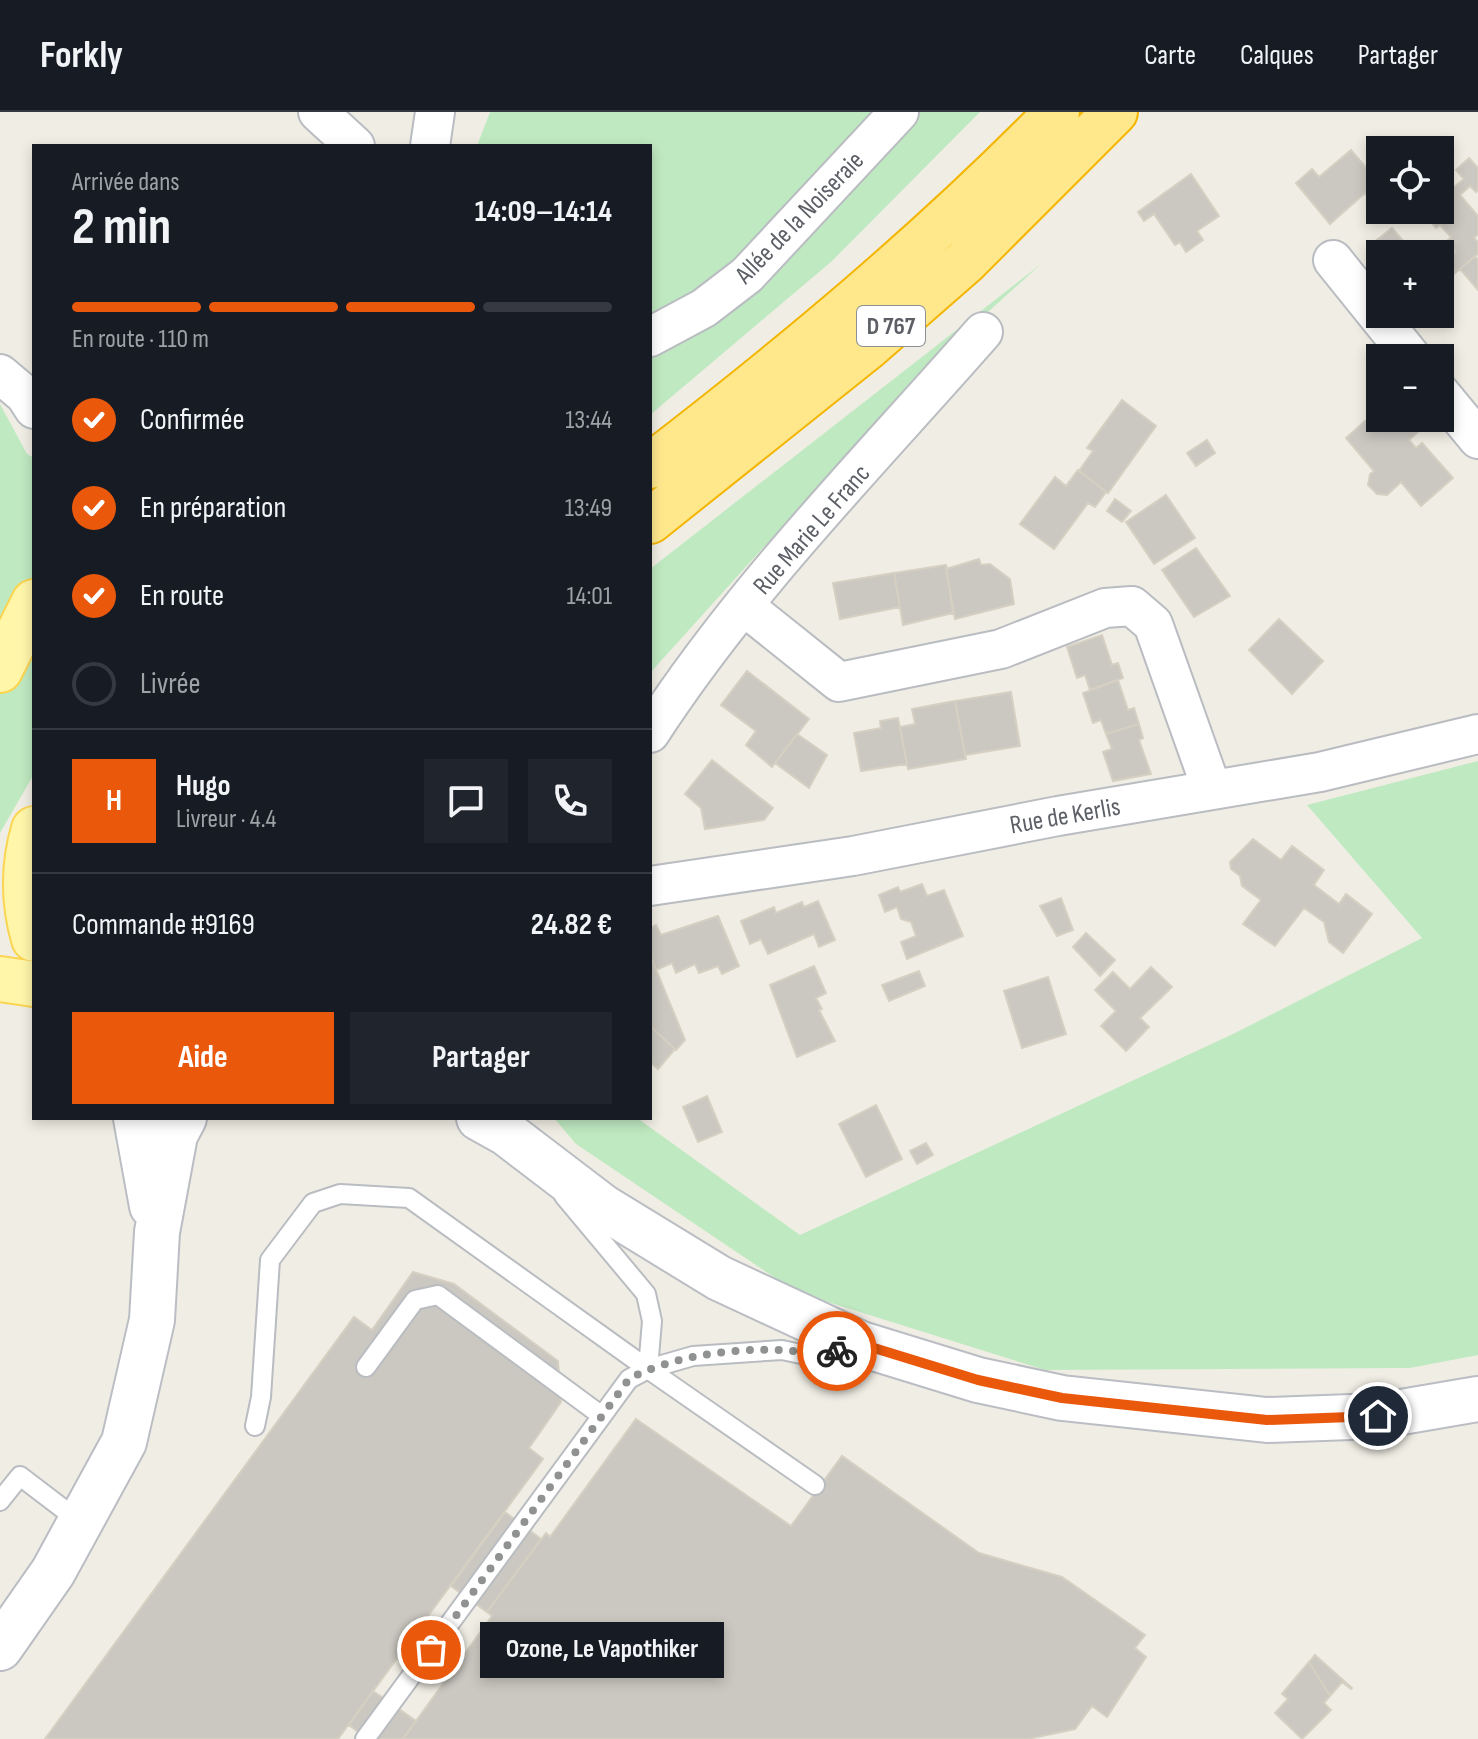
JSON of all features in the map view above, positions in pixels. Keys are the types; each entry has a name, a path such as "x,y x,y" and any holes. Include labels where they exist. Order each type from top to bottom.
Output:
{"highway":[{"name":"D 767","path":"652,464 877,283 1005,165 1057,112"},
{"name":"D 767","path":"652,519 869,346 965,262 1115,112"}],"main road":[{"path":"0,670 32,606"},
{"path":"0,874 32,833"},
{"path":"32,838 24,872 26,913 32,932"},
{"path":"0,979 32,984"},
{"path":"136,1120 157,1232"},
{"path":"0,1648 82,1523 124,1442 152,1320 157,1232 175,1135 183,1120"},
{"path":"503,1131 603,1207 719,1278 861,1344 978,1380 1062,1398 1267,1420 1378,1416 1478,1399"}],"street":[{"path":"318,112 353,144"},
{"path":"430,144 435,112"},
{"name":"Allée de la Noiseraie","path":"652,336 704,308 747,275 899,112"},
{"path":"1333,260 1401,344"},
{"name":"Rue Marie Le Franc","path":"652,730 682,683 744,606 983,332"},
{"path":"0,374 25,395 32,406"},
{"path":"1454,409 1477,435"},
{"path":"744,606 839,682 1001,649 1105,608 1132,606 1153,624 1212,790"},
{"name":"Rue de Kerlis","path":"652,886 853,856 1320,772 1478,734"}],"lane":[{"path":"503,1131 646,1294 652,1321 648,1369"},
{"path":"255,1426 261,1397 270,1260 313,1203 340,1194 409,1198 815,1485"},
{"path":"366,1367 415,1300 438,1295 602,1416"},
{"path":"365,1739 629,1379 648,1369 693,1356 782,1350 815,1357 861,1344"},
{"path":"0,1501 20,1476 82,1523"}],"green space":[{"path":"490,112 980,112 832,261 652,413 652,144 478,144"},
{"path":"1041,264 922,372 652,671 652,567"},
{"path":"0,404 27,454 32,457 32,777 0,833"},
{"path":"1478,761 1478,1355 1410,1368 1045,1370 796,1292 576,1144 556,1120 640,1120 800,1235 1233,1034 1422,938 1307,805"}],"building":[{"path":"1351,150 1366,168 1366,194 1330,224 1296,183 1312,169 1319,177"},
{"path":"1469,158 1478,168 1478,190 1476,192 1470,186 1460,195 1478,216 1478,234 1474,238 1478,242 1478,254 1455,273 1454,240 1448,240 1451,237 1440,225 1436,228 1433,224 1454,224 1454,187 1464,179 1456,170"},
{"path":"1191,174 1219,216 1197,231 1203,240 1186,252 1180,242 1175,245 1154,214 1144,221 1138,212"},
{"path":"1392,228 1402,240 1377,240"},
{"path":"1475,256 1478,260 1478,290 1460,269"},
{"path":"1122,400 1156,426 1108,493 1079,471 1093,451 1087,448"},
{"path":"1365,421 1366,432 1418,432 1409,440 1416,448 1422,443 1453,478 1421,506 1401,482 1387,495 1377,494 1368,485 1370,474 1374,471 1346,438"},
{"path":"1207,440 1215,453 1196,466 1187,453"},
{"path":"1078,470 1106,492 1095,507 1088,503 1054,549 1020,524 1055,477 1066,486"},
{"path":"1166,495 1195,538 1154,564 1126,522"},
{"path":"1115,499 1131,511 1122,522 1107,511"},
{"path":"1196,548 1230,596 1194,617 1162,570"},
{"path":"979,559 981,565 990,564 1010,579 1014,604 955,619 946,569"},
{"path":"946,565 953,613 903,625 894,573"},
{"path":"894,573 900,607 840,619 833,583"},
{"path":"1279,619 1323,661 1292,694 1249,650"},
{"path":"1102,635 1112,665 1118,663 1123,678 1090,690 1085,675 1077,678 1067,647"},
{"path":"747,671 809,719 772,767 746,745 756,731 721,705"},
{"path":"1118,680 1128,710 1134,708 1139,724 1106,734 1101,720 1093,723 1083,693"},
{"path":"1011,692 1020,746 965,755 955,701"},
{"path":"955,701 966,759 908,769 900,727 915,724 912,709"},
{"path":"898,718 907,764 861,771 854,733 881,728 880,721"},
{"path":"1139,724 1143,738 1139,740 1151,774 1113,781 1103,752 1112,749 1106,734"},
{"path":"797,734 827,755 809,788 775,763"},
{"path":"712,760 773,808 764,820 705,829 701,808 685,794"},
{"path":"1253,839 1281,860 1292,846 1324,870 1314,885 1339,904 1346,894 1372,914 1343,953 1329,942 1324,922 1304,908 1275,946 1243,924 1261,900 1242,886 1240,876 1231,869 1230,862"},
{"path":"922,884 927,896 944,890 963,936 907,959 901,942 916,936 911,922 901,919 897,907 885,912 879,895 898,887 900,892"},
{"path":"1061,898 1073,930 1057,936 1040,906"},
{"path":"818,901 835,940 819,947 814,934 768,954 761,939 750,944 741,921 774,907 776,913 802,902 804,907"},
{"path":"718,916 739,966 722,974 718,966 699,973 695,964 676,973 672,963 656,970 652,960 652,927 656,925 661,935"},
{"path":"1086,933 1115,960 1100,976 1073,947"},
{"path":"652,960 685,1040 676,1050 652,1028"},
{"path":"814,966 826,993 816,998 822,1009 819,1010 835,1041 797,1057 770,985"},
{"path":"1151,967 1172,987 1140,1018 1149,1027 1126,1051 1101,1026 1116,1011 1095,990 1113,972 1130,989"},
{"path":"919,971 925,986 889,1001 882,985"},
{"path":"1048,977 1066,1034 1022,1048 1004,991"},
{"path":"652,1028 675,1049 658,1069 652,1064"},
{"path":"707,1096 722,1132 698,1142 683,1107"},
{"path":"876,1105 902,1159 866,1177 839,1124"},
{"path":"926,1143 933,1155 917,1164 910,1151"},
{"path":"413,1272 454,1284 558,1361 561,1402 529,1448 543,1459 338,1739 45,1739 354,1317 372,1330"},
{"path":"636,1419 791,1526 842,1456 979,1553 1062,1577 1145,1635 1135,1648 1146,1657 1107,1717 1092,1706 1075,1729 1028,1739 403,1739 492,1616 487,1612 546,1533 550,1537"},
{"path":"505,1512 541,1539 487,1612 451,1586"},
{"path":"1315,1655 1352,1688 1342,1682 1330,1696 1309,1662"},
{"path":"1309,1662 1330,1696 1324,1703 1331,1710 1302,1739 1275,1713 1288,1699 1282,1694"},
{"path":"373,1691 416,1721 403,1739 368,1739 349,1725"}],"way so far":[{"path":"431,1650 629,1379 648,1369 693,1356 782,1350 815,1357 837,1351"}],"place":[{"name":"Ozone, Le Vapothiker","path":"431,1650"}],"route":[{"path":"837,1351 861,1344 978,1380 1062,1398 1267,1420 1378,1416"}]}
